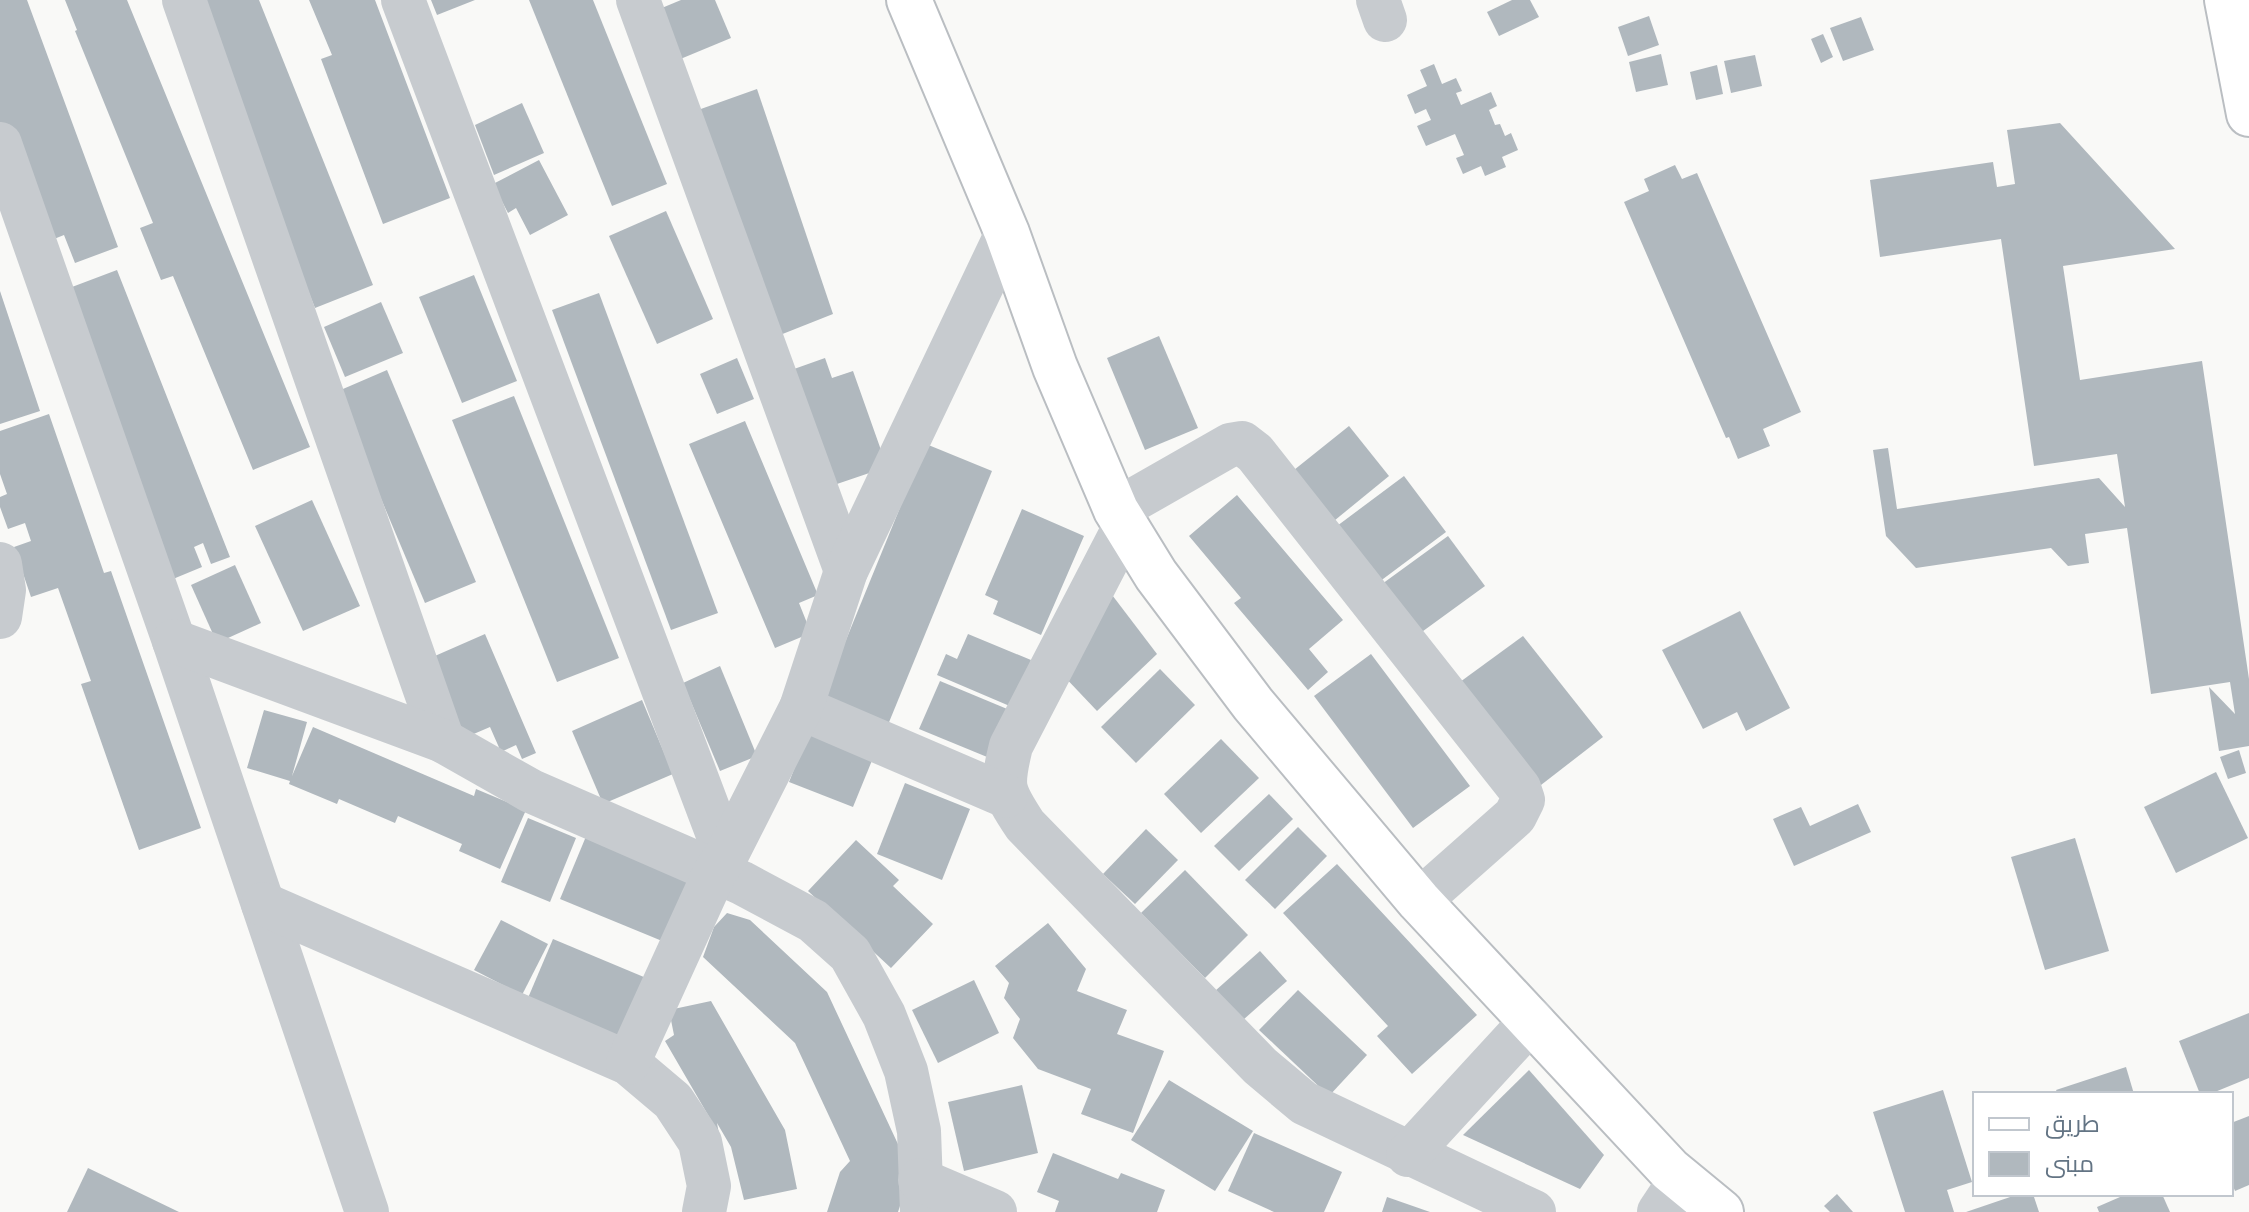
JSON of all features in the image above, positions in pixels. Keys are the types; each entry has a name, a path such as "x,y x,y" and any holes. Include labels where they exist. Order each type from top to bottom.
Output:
{"main road":[{"path":"909,0 1007,233 1055,367 1121,518 1156,575 1253,704 1419,901 1532,1020 1670,1196 1721,1212"},
{"path":"2227,0 2249,114"}],"street":[{"path":"184,0 443,741"},
{"path":"403,0 720,864"},
{"path":"638,0 846,571"},
{"path":"0,144 174,641 367,1212"},
{"path":"628,1063 720,864 801,708 846,571 1007,233"},
{"path":"1419,901 1515,816 1523,800 1519,788 1255,453 1242,443 1230,445 1121,518 1011,746 1004,777 1006,796 1025,825 1260,1066 1304,1103 1408,1155 1534,1212"},
{"path":"0,564 4,590 0,617"},
{"path":"174,641 443,741 531,791 720,864 813,921 850,954 884,1015 906,1071 919,1131 921,1196 995,1212"},
{"path":"801,708 1006,796"},
{"path":"263,904 628,1063 673,1101 700,1142 709,1186 704,1212"},
{"path":"1408,1155 1532,1020"}],"building":[{"path":"0,0 27,0 118,247 75,263 64,235 44,243 0,126"},
{"path":"65,0 127,0 310,447 253,470 173,276 161,280 140,228 153,223"},
{"path":"192,0 259,0 373,285 315,308"},
{"path":"309,0 375,0 450,198 383,224 321,59 332,55"},
{"path":"431,0 475,0 437,15"},
{"path":"529,0 593,0 667,184 612,206"},
{"path":"681,0 715,0 731,38 678,60 657,10"},
{"path":"1512,0 1530,0 1539,17 1499,36 1487,12"},
{"path":"1649,16 1659,45 1628,56 1618,27"},
{"path":"1861,17 1874,50 1843,61 1830,28"},
{"path":"1823,34 1833,57 1821,63 1811,39"},
{"path":"1661,54 1668,85 1636,92 1629,62"},
{"path":"1755,55 1762,86 1731,93 1724,61"},
{"path":"1434,64 1442,84 1456,78 1462,91 1456,93 1461,105 1491,92 1497,106 1489,110 1495,125 1500,124 1505,136 1511,133 1518,150 1502,157 1506,167 1485,176 1481,166 1463,174 1456,158 1464,155 1455,134 1426,146 1417,126 1431,120 1426,109 1415,114 1407,95 1427,86 1420,70"},
{"path":"1717,65 1723,94 1696,100 1690,72"},
{"path":"757,89 833,314 780,335 698,110"},
{"path":"522,103 544,153 494,175 475,125"},
{"path":"2060,123 2175,249 2063,266 2080,380 2202,361 2249,679 2249,746 2219,751 2209,687 2235,714 2230,682 2151,694 2127,528 2085,534 2089,563 2068,566 2051,548 1916,568 1886,536 1873,450 1888,448 1897,509 2099,478 2125,507 2117,454 2034,466 2001,239 1880,257 1870,180 1993,162 1997,187 2015,184 2007,130"},
{"path":"539,160 568,215 530,235 516,208 508,213 493,184"},
{"path":"1675,165 1682,179 1697,173 1801,412 1763,429 1770,446 1738,459 1729,437 1726,438 1624,202 1649,191 1644,179"},
{"path":"666,211 713,319 657,344 609,236"},
{"path":"117,270 230,557 211,564 203,543 194,547 202,567 173,579 64,290"},
{"path":"474,275 517,381 462,403 419,297"},
{"path":"0,291 40,411 0,424"},
{"path":"599,293 718,613 671,630 552,310"},
{"path":"381,302 403,353 345,377 324,327"},
{"path":"1159,336 1198,428 1145,450 1107,358"},
{"path":"737,358 754,399 717,414 700,374"},
{"path":"825,358 832,378 853,371 887,467 834,485 794,369"},
{"path":"387,370 476,582 425,603 336,392"},
{"path":"514,396 619,658 557,682 452,420"},
{"path":"49,414 104,573 111,571 201,828 139,850 81,684 91,681 58,588 31,597 14,547 31,541 25,523 8,529 0,507 0,497 7,494 0,474 0,431"},
{"path":"745,421 818,595 799,603 811,633 775,648 689,444"},
{"path":"1349,426 1389,476 1329,525 1289,474"},
{"path":"926,444 992,471 885,732 819,706"},
{"path":"1404,476 1446,532 1379,582 1337,526"},
{"path":"1237,495 1343,620 1309,649 1328,672 1308,690 1234,603 1241,598 1189,536"},
{"path":"312,500 360,606 303,631 255,526"},
{"path":"1022,509 1084,536 1041,635 993,614 998,601 985,595"},
{"path":"1448,536 1485,586 1419,634 1382,584"},
{"path":"235,565 261,623 217,643 191,585"},
{"path":"1106,587 1157,654 1097,711 1060,672"},
{"path":"1740,611 1790,708 1746,731 1737,712 1703,729 1662,650"},
{"path":"485,634 536,753 522,759 516,745 501,752 490,727 462,739 428,659"},
{"path":"968,634 1031,660 1012,707 937,675 946,654 957,659"},
{"path":"1523,636 1603,737 1541,785 1460,682"},
{"path":"1371,654 1470,786 1413,828 1314,696"},
{"path":"720,666 757,756 720,771 683,683"},
{"path":"1160,669 1195,705 1136,763 1101,727"},
{"path":"940,681 1012,711 992,759 919,729"},
{"path":"642,700 673,774 603,804 572,731"},
{"path":"264,710 307,722 292,776 313,727 474,796 476,789 526,810 500,869 459,851 462,844 398,816 395,823 339,799 337,804 289,784 290,781 247,768"},
{"path":"809,732 873,758 853,807 789,782"},
{"path":"1221,739 1259,778 1201,833 1164,794"},
{"path":"2239,750 2246,773 2228,779 2220,757"},
{"path":"2216,772 2248,838 2176,873 2144,807"},
{"path":"905,783 970,809 942,880 877,854"},
{"path":"1269,794 1293,819 1239,871 1214,846"},
{"path":"1858,804 1871,832 1794,866 1773,819 1801,807 1810,826"},
{"path":"528,818 576,838 550,902 501,882"},
{"path":"1298,827 1327,856 1275,909 1245,880"},
{"path":"1146,829 1178,860 1135,904 1103,874"},
{"path":"587,834 694,879 667,943 560,899"},
{"path":"2075,838 2109,951 2045,970 2011,857"},
{"path":"856,840 899,880 893,886 933,924 891,968 808,891"},
{"path":"1337,864 1477,1015 1412,1074 1377,1036 1388,1026 1283,913"},
{"path":"1185,870 1248,935 1205,978 1141,913"},
{"path":"727,913 750,920 827,992 911,1172 898,1212 827,1212 840,1172 850,1161 795,1043 703,957 714,927"},
{"path":"501,920 548,944 522,995 474,970"},
{"path":"1048,923 1086,969 1077,991 1127,1010 1117,1034 1164,1051 1133,1133 1081,1114 1091,1089 1038,1069 1013,1038 1020,1019 1004,998 1009,983 995,966"},
{"path":"553,939 651,980 624,1046 525,1005"},
{"path":"1260,951 1287,981 1243,1020 1215,991"},
{"path":"974,980 999,1033 938,1063 912,1010"},
{"path":"1298,990 1367,1055 1329,1096 1259,1030"},
{"path":"711,1001 785,1130 797,1189 744,1200 731,1147 717,1123 719,1134 665,1041 674,1035 669,1010"},
{"path":"2249,1013 2249,1078 2215,1092 2199,1092 2179,1041"},
{"path":"2126,1067 2133,1092 2057,1092"},
{"path":"1529,1070 1604,1155 1580,1189 1463,1135"},
{"path":"1169,1080 1253,1131 1215,1191 1131,1140"},
{"path":"1022,1085 1038,1153 964,1171 948,1102"},
{"path":"1943,1090 1972,1182 1947,1190 1954,1212 1905,1212 1873,1112"},
{"path":"2249,1116 2249,1185 2235,1191 2233,1186 2233,1122"},
{"path":"1254,1133 1342,1172 1324,1212 1274,1212 1228,1191"},
{"path":"1053,1153 1118,1179 1121,1173 1165,1190 1157,1212 1055,1212 1059,1201 1037,1192"},
{"path":"88,1168 179,1212 67,1212"},
{"path":"1837,1194 1853,1212 1830,1212 1824,1206"},
{"path":"2013,1196 2034,1196 2039,1212 1966,1212"},
{"path":"2122,1196 2163,1196 2170,1212 2099,1212 2097,1207"},
{"path":"1387,1197 1430,1212 1382,1212"}]}
